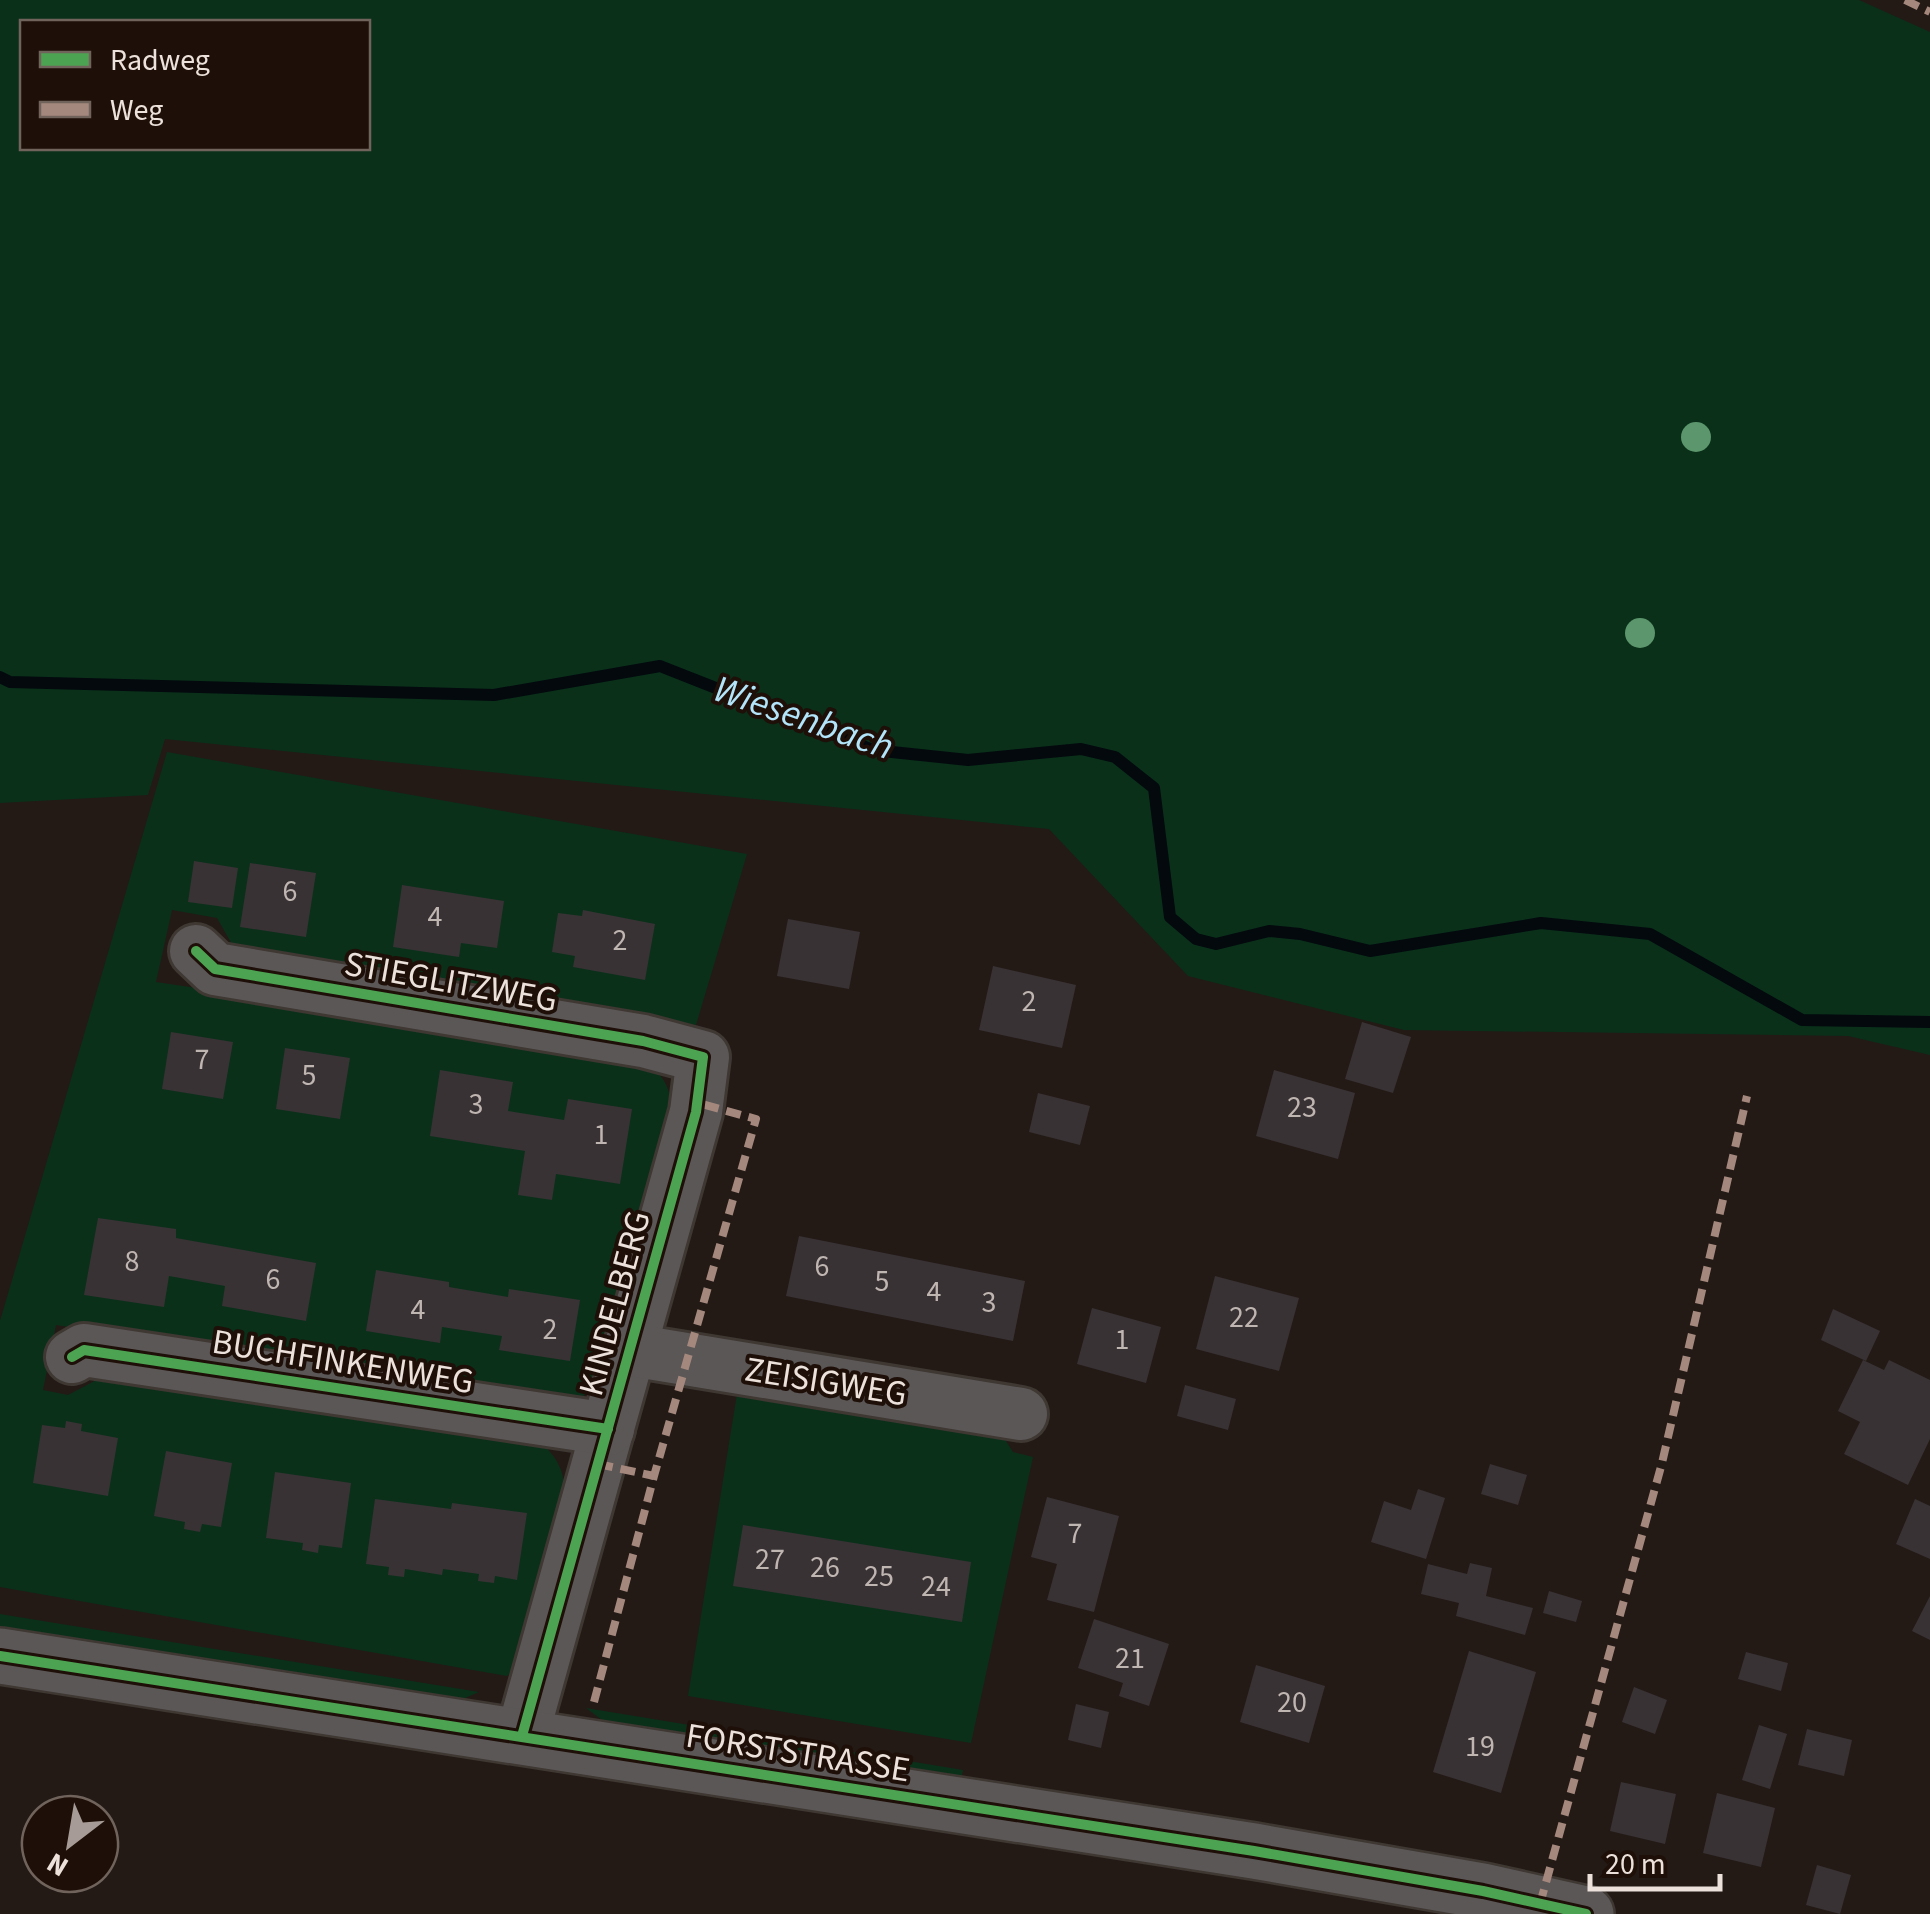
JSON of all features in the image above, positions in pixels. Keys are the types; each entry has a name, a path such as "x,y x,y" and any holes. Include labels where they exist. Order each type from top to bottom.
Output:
{"street":[{"name":"STIEGLITZWEG","path":"196,951 214,969 643,1041 703,1057"},
{"name":"KINDELBERG","path":"522,1736 698,1103 703,1057"},
{"name":"BUCHFINKENWEG","path":"72,1356 84,1350 608,1430"},
{"name":"ZEISIGWEG","path":"630,1350 1021,1414"},
{"name":"FORSTSTRASSE","path":"0,1656 1254,1851 1483,1890 1586,1914"}],"green space":[{"path":"0,0 1859,0 1930,32 1930,1055 1848,1036 1404,1030 1188,976 1049,829 165,739 148,795 0,803"},
{"path":"167,752 747,854 696,1025 237,953 217,918 172,910 156,982 625,1051 654,1069 665,1082 673,1115 596,1385 582,1397 557,1402 56,1325 43,1390 68,1395 108,1374 537,1440 559,1465 566,1499 517,1668 507,1676 0,1587 0,1321"},
{"path":"738,1388 999,1430 1013,1452 1033,1457 971,1743 688,1696"},
{"path":"0,1614 479,1692 456,1702 0,1632"},
{"path":"586,1708 963,1770 960,1785 614,1729"}],"building":[{"path":"194,861 238,868 232,908 188,902"},
{"path":"250,863 316,873 306,937 240,927"},
{"path":"402,885 504,901 497,948 461,943 459,957 393,947"},
{"path":"583,910 655,924 645,980 573,967 575,956 552,952 558,913 582,916"},
{"path":"788,919 860,932 849,989 777,976"},
{"path":"993,966 1076,985 1062,1048 979,1030"},
{"path":"1362,1022 1411,1037 1393,1093 1345,1079"},
{"path":"171,1032 233,1042 223,1099 162,1089"},
{"path":"285,1048 350,1058 340,1119 276,1109"},
{"path":"440,1070 513,1082 508,1111 564,1120 568,1099 632,1109 620,1184 556,1174 552,1200 518,1195 525,1151 430,1136"},
{"path":"1274,1070 1355,1093 1338,1159 1256,1136"},
{"path":"1038,1093 1090,1106 1080,1145 1029,1132"},
{"path":"98,1218 176,1229 176,1238 316,1263 306,1321 222,1306 225,1286 169,1276 164,1307 84,1295"},
{"path":"799,1236 1025,1281 1013,1341 786,1296"},
{"path":"376,1270 508,1297 509,1289 580,1300 570,1361 499,1350 502,1336 442,1327 440,1343 366,1331"},
{"path":"1215,1276 1299,1298 1279,1371 1196,1349"},
{"path":"1092,1308 1161,1327 1146,1383 1077,1364"},
{"path":"1833,1309 1880,1331 1866,1361 1821,1340"},
{"path":"1863,1360 1884,1370 1889,1360 1930,1380 1930,1439 1908,1485 1844,1454 1860,1422 1838,1411"},
{"path":"1185,1385 1236,1399 1228,1430 1177,1416"},
{"path":"66,1421 82,1424 81,1431 118,1438 108,1496 33,1483 42,1425 65,1428"},
{"path":"166,1451 232,1463 221,1527 202,1524 200,1532 184,1529 185,1522 154,1516"},
{"path":"1490,1464 1527,1475 1518,1505 1481,1494"},
{"path":"275,1472 351,1483 342,1548 319,1545 318,1553 302,1550 303,1543 266,1538"},
{"path":"1418,1489 1445,1498 1426,1559 1371,1542 1384,1501 1411,1510"},
{"path":"1047,1497 1119,1516 1094,1612 1047,1600 1057,1564 1031,1557"},
{"path":"375,1499 451,1509 452,1503 527,1513 517,1580 495,1576 494,1583 478,1581 479,1574 443,1569 442,1575 405,1569 404,1577 388,1575 389,1567 366,1564"},
{"path":"1915,1499 1930,1506 1930,1559 1896,1544"},
{"path":"743,1525 971,1562 962,1622 733,1586"},
{"path":"1470,1563 1492,1568 1486,1596 1533,1608 1525,1635 1456,1616 1459,1603 1421,1594 1428,1564 1467,1574"},
{"path":"1549,1591 1582,1601 1576,1622 1543,1613"},
{"path":"1930,1596 1930,1640 1912,1631"},
{"path":"1094,1619 1169,1644 1149,1706 1119,1696 1123,1683 1078,1668"},
{"path":"1469,1651 1536,1672 1501,1793 1433,1772"},
{"path":"1746,1652 1788,1663 1781,1691 1738,1679"},
{"path":"1256,1665 1325,1686 1309,1743 1240,1722"},
{"path":"1634,1687 1667,1700 1655,1734 1622,1722"},
{"path":"1076,1704 1109,1712 1101,1748 1068,1740"},
{"path":"1759,1725 1787,1734 1770,1789 1742,1780"},
{"path":"1807,1729 1852,1740 1844,1776 1798,1765"},
{"path":"1621,1782 1676,1794 1665,1844 1610,1831"},
{"path":"1717,1793 1775,1808 1761,1867 1703,1853"},
{"path":"1817,1865 1851,1875 1840,1914 1806,1905"}],"waterway":[{"name":"Wiesenbach","path":"0,677 10,682 494,695 660,666 873,750 968,760 1081,749 1115,757 1154,788 1170,917 1196,939 1216,944 1269,931 1300,934 1370,951 1541,923 1650,934 1802,1020 1930,1022"}],"marked path":[{"path":"1905,0 1930,12"},
{"path":"1540,1904 1662,1463 1747,1096"},
{"path":"594,1702 756,1119 698,1103"},
{"path":"598,1464 654,1476"}],"cycle path":[{"path":"196,951 215,969 643,1041 703,1057 696,1112 522,1736"},
{"path":"72,1357 84,1350 608,1429"},
{"path":"0,1656 1254,1851 1483,1891 1586,1914"}]}
